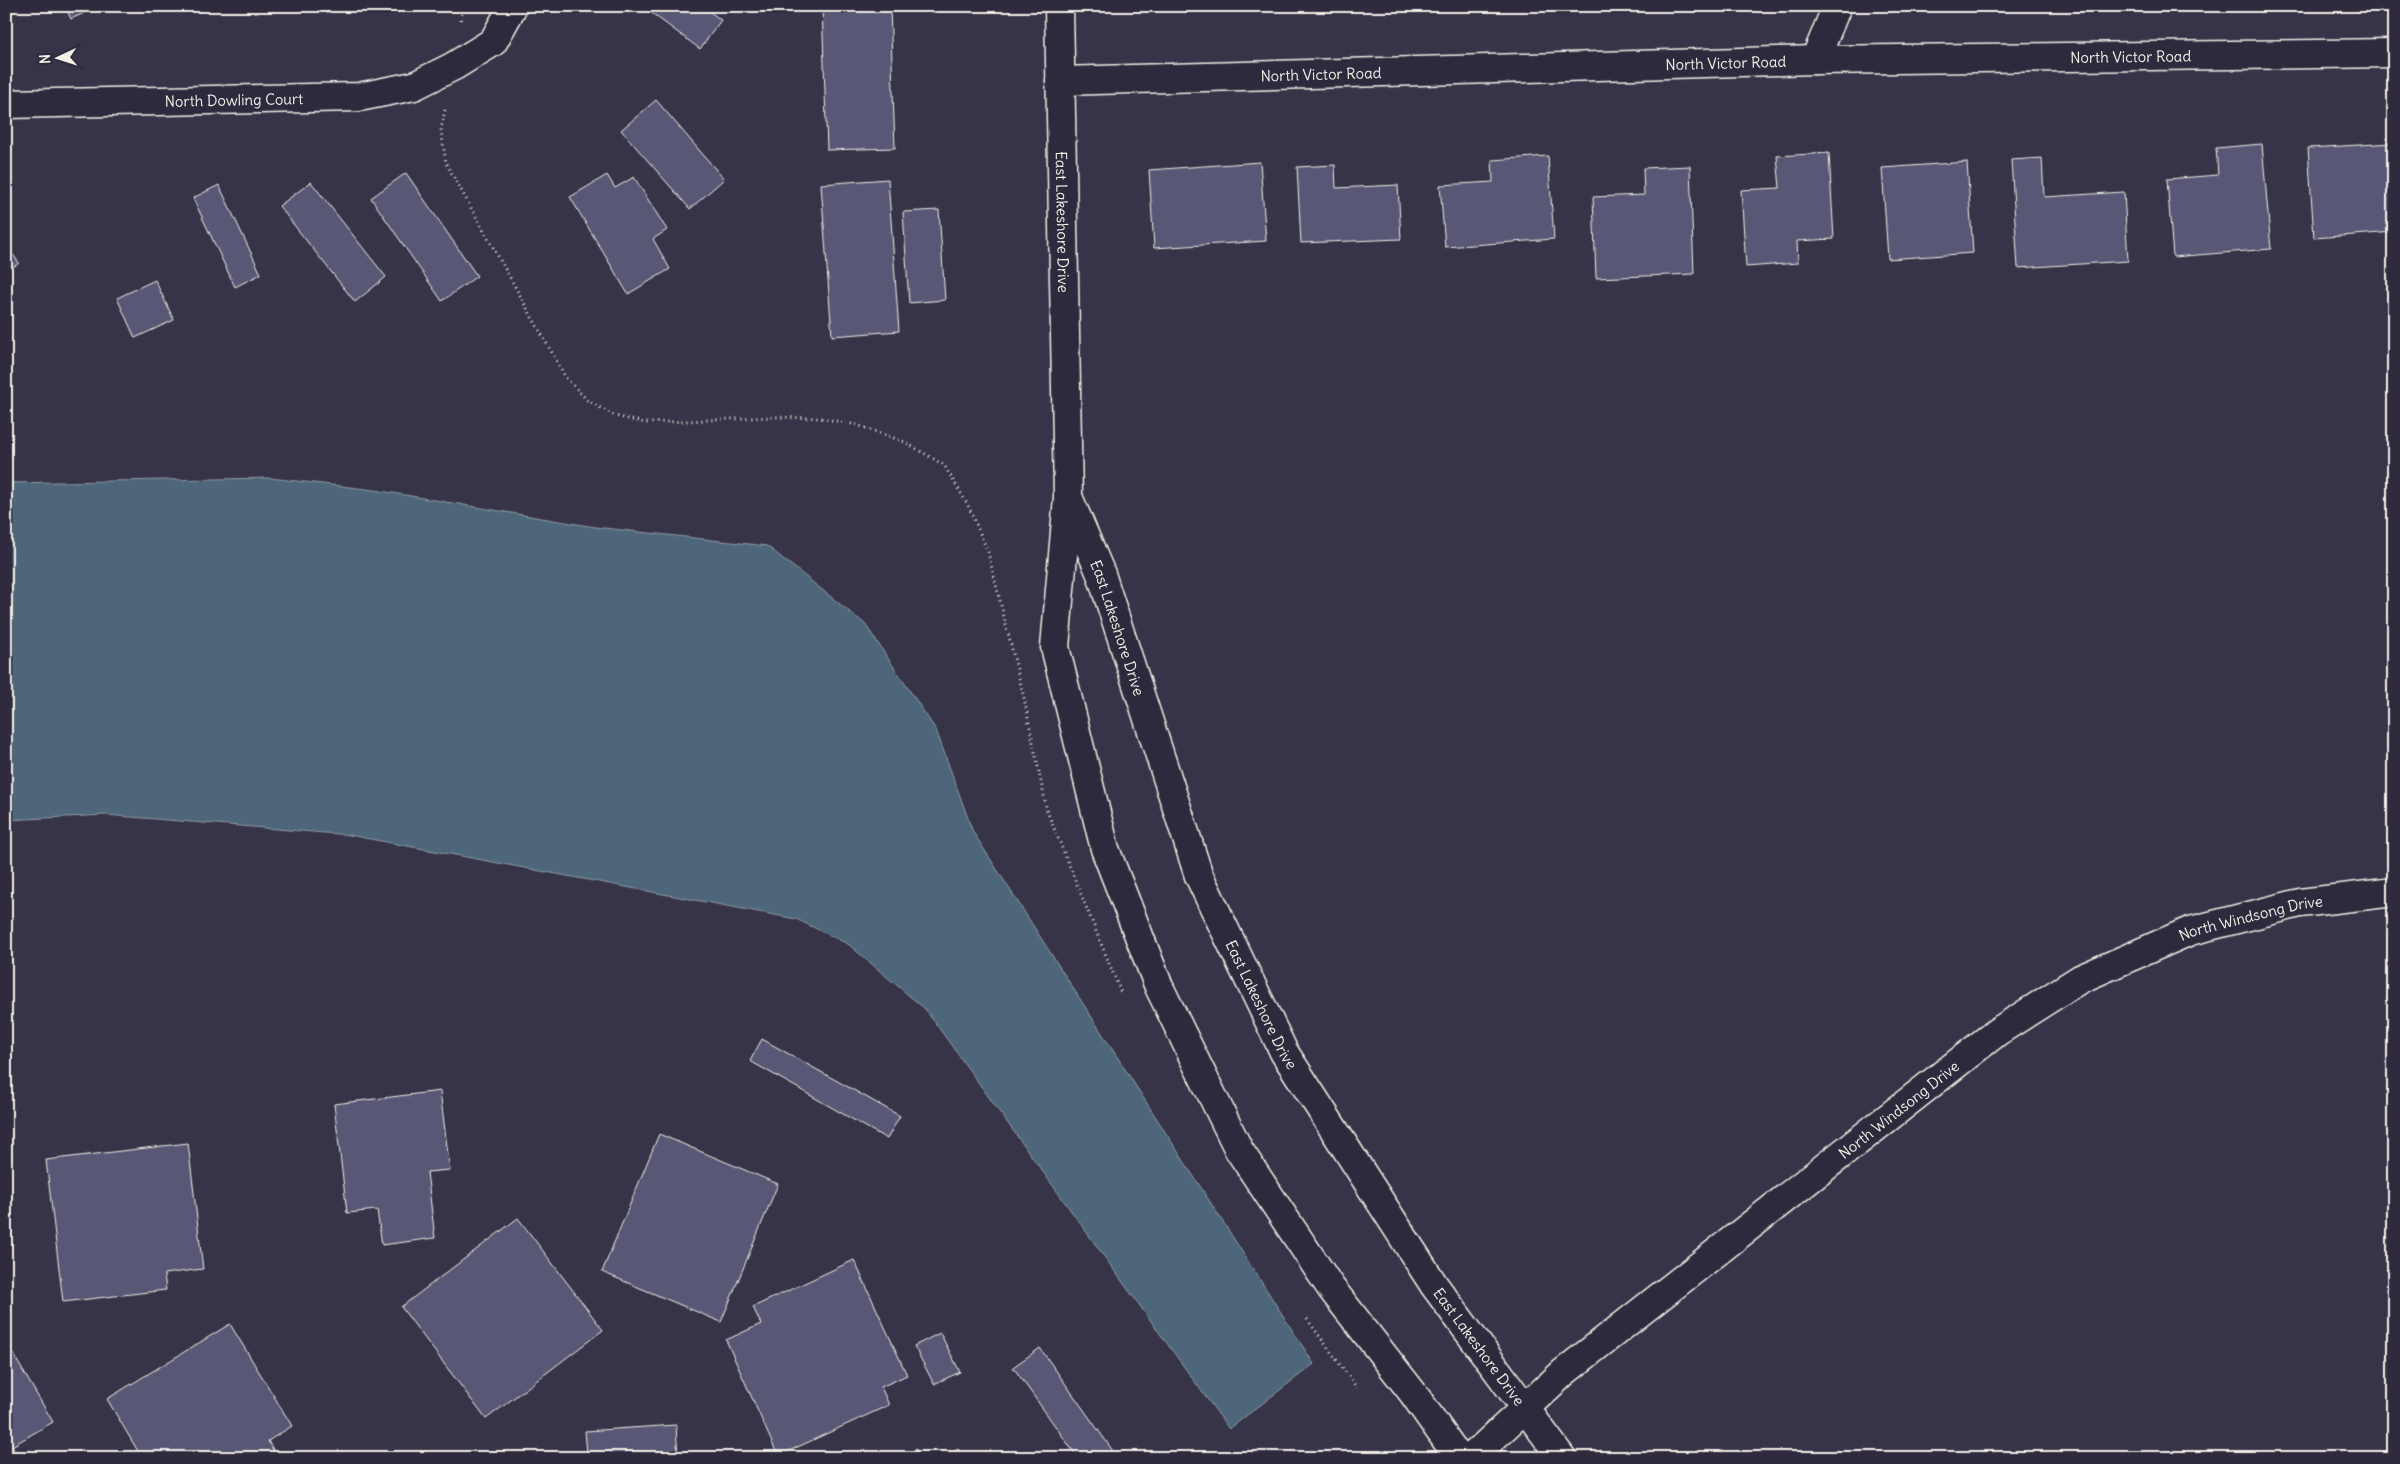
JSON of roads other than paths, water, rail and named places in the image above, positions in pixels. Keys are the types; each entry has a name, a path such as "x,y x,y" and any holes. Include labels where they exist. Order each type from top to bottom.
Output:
{"street":[{"name":"North Dowling Court","path":"6,104 359,97 414,86 454,66 493,42 513,6"},
{"name":"East Lakeshore Drive","path":"1059,6 1068,498 1055,648 1105,849 1159,987 1239,1150 1331,1288 1413,1393 1458,1458"},
{"path":"1815,60 1837,6"},
{"name":"North Victor Road","path":"1060,81 1815,60 2394,52"},
{"name":"East Lakeshore Drive","path":"1068,498 1101,574 1199,876 1284,1052 1434,1285 1562,1458"},
{"name":"North Windsong Drive","path":"1471,1458 1564,1372 1997,1032 2080,979 2190,931 2300,903 2394,892"}],"water":[{"path":"270,478 375,490 595,527 767,546 865,624 936,730 973,832 1314,1364 1229,1429 925,1009 848,944 796,919 349,835 106,815 6,820 6,483"}]}
